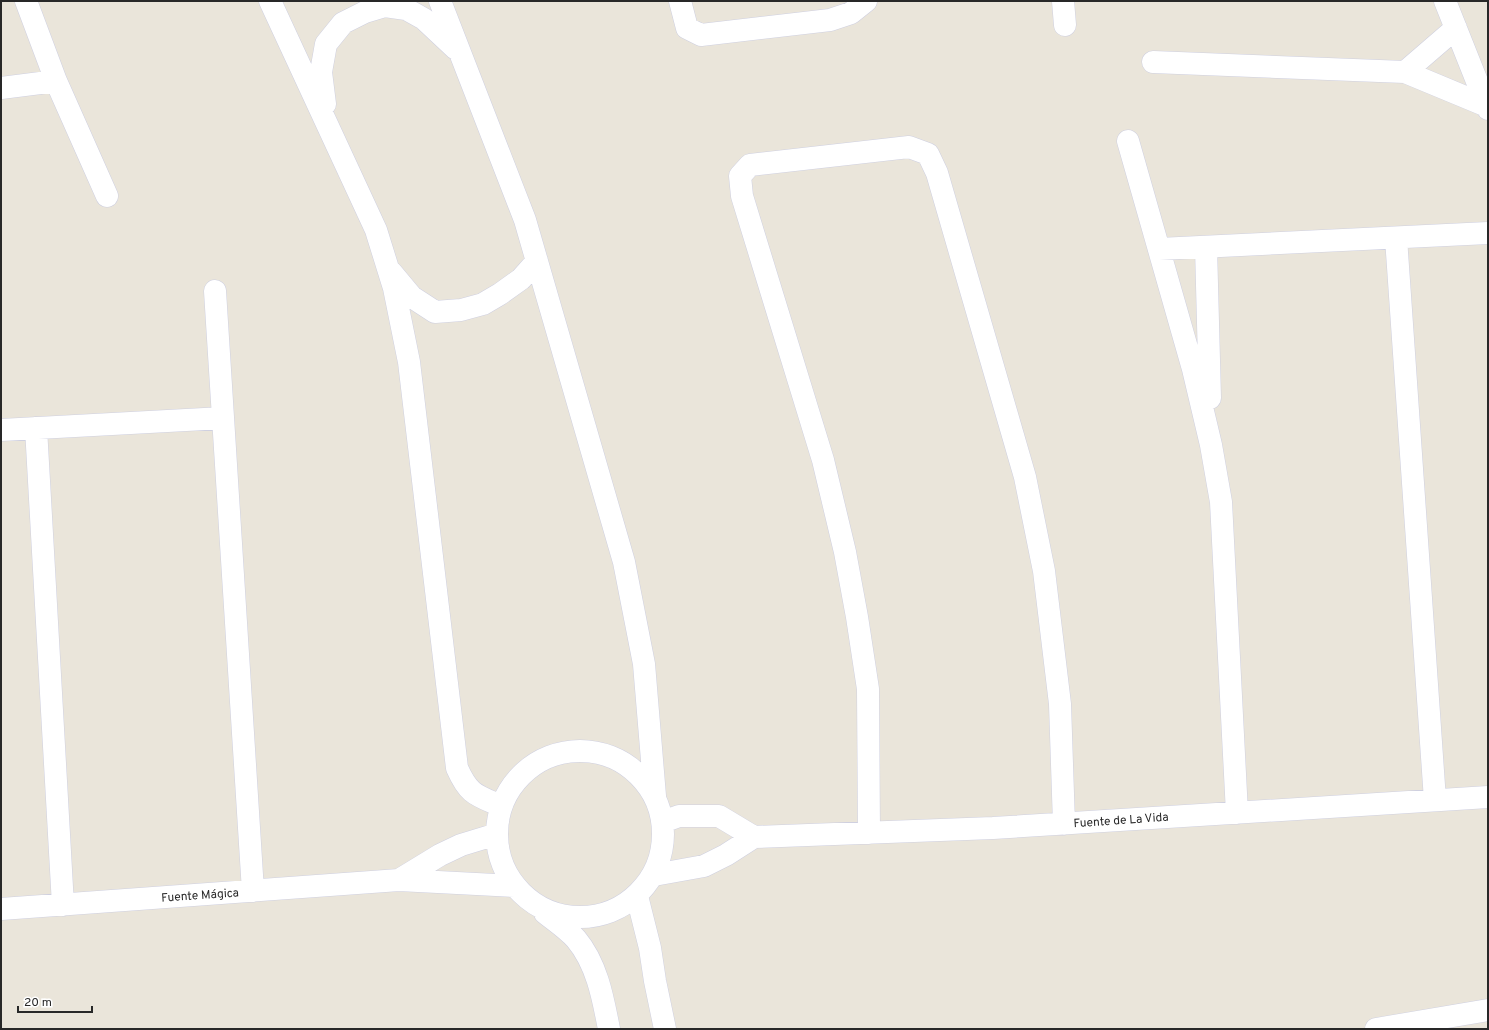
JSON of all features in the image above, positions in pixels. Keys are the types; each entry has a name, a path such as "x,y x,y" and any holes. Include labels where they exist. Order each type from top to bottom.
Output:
{"street":[{"path":"26,1 56,81 107,196"},
{"path":"270,1 376,230 394,288 409,362 457,768 464,783 475,794 502,806"},
{"path":"440,1 525,220 624,562 644,664 655,796 663,822 663,849 654,875 637,896 614,911 588,918 561,916 536,905"},
{"path":"680,1 687,28 701,35 830,20 851,13 866,1"},
{"path":"1063,1 1065,25"},
{"path":"1445,1 1487,108"},
{"path":"328,125 321,72 326,44 343,23 365,12 384,6 406,9 424,19 462,56"},
{"path":"1405,72 1456,28"},
{"path":"1153,62 1405,72 1487,108"},
{"path":"1,88 56,81"},
{"path":"1128,141 1193,369 1211,445 1221,502 1237,813"},
{"path":"869,833 868,689 845,552 823,460 742,196 740,176 750,165 909,147 928,154 937,173 1025,477 1044,571 1060,704 1064,824"},
{"path":"1159,249 1488,233"},
{"path":"1396,238 1435,800"},
{"path":"1206,247 1211,445"},
{"path":"388,269 412,297 435,312 455,311 483,304 500,294 521,279 537,261"},
{"path":"215,291 253,891"},
{"path":"1,430 223,418"},
{"path":"36,428 63,905"},
{"path":"609,1029 602,995 593,965 576,939 515,886 502,862 497,834 502,806 515,782 536,763 562,752 589,751 616,759 638,774 655,796"},
{"name":"Fuente de La Vida","path":"654,875 704,866 754,838 993,828 1488,797"},
{"path":"663,822 679,816 719,816 754,838"},
{"name":"Fuente Mágica","path":"399,880 440,855 461,845 497,834"},
{"name":"Fuente Mágica","path":"1,909 399,880 515,886"},
{"path":"637,896 650,948 654,982 665,1029"},
{"path":"1376,1029 1464,1022 1488,1010"}]}
